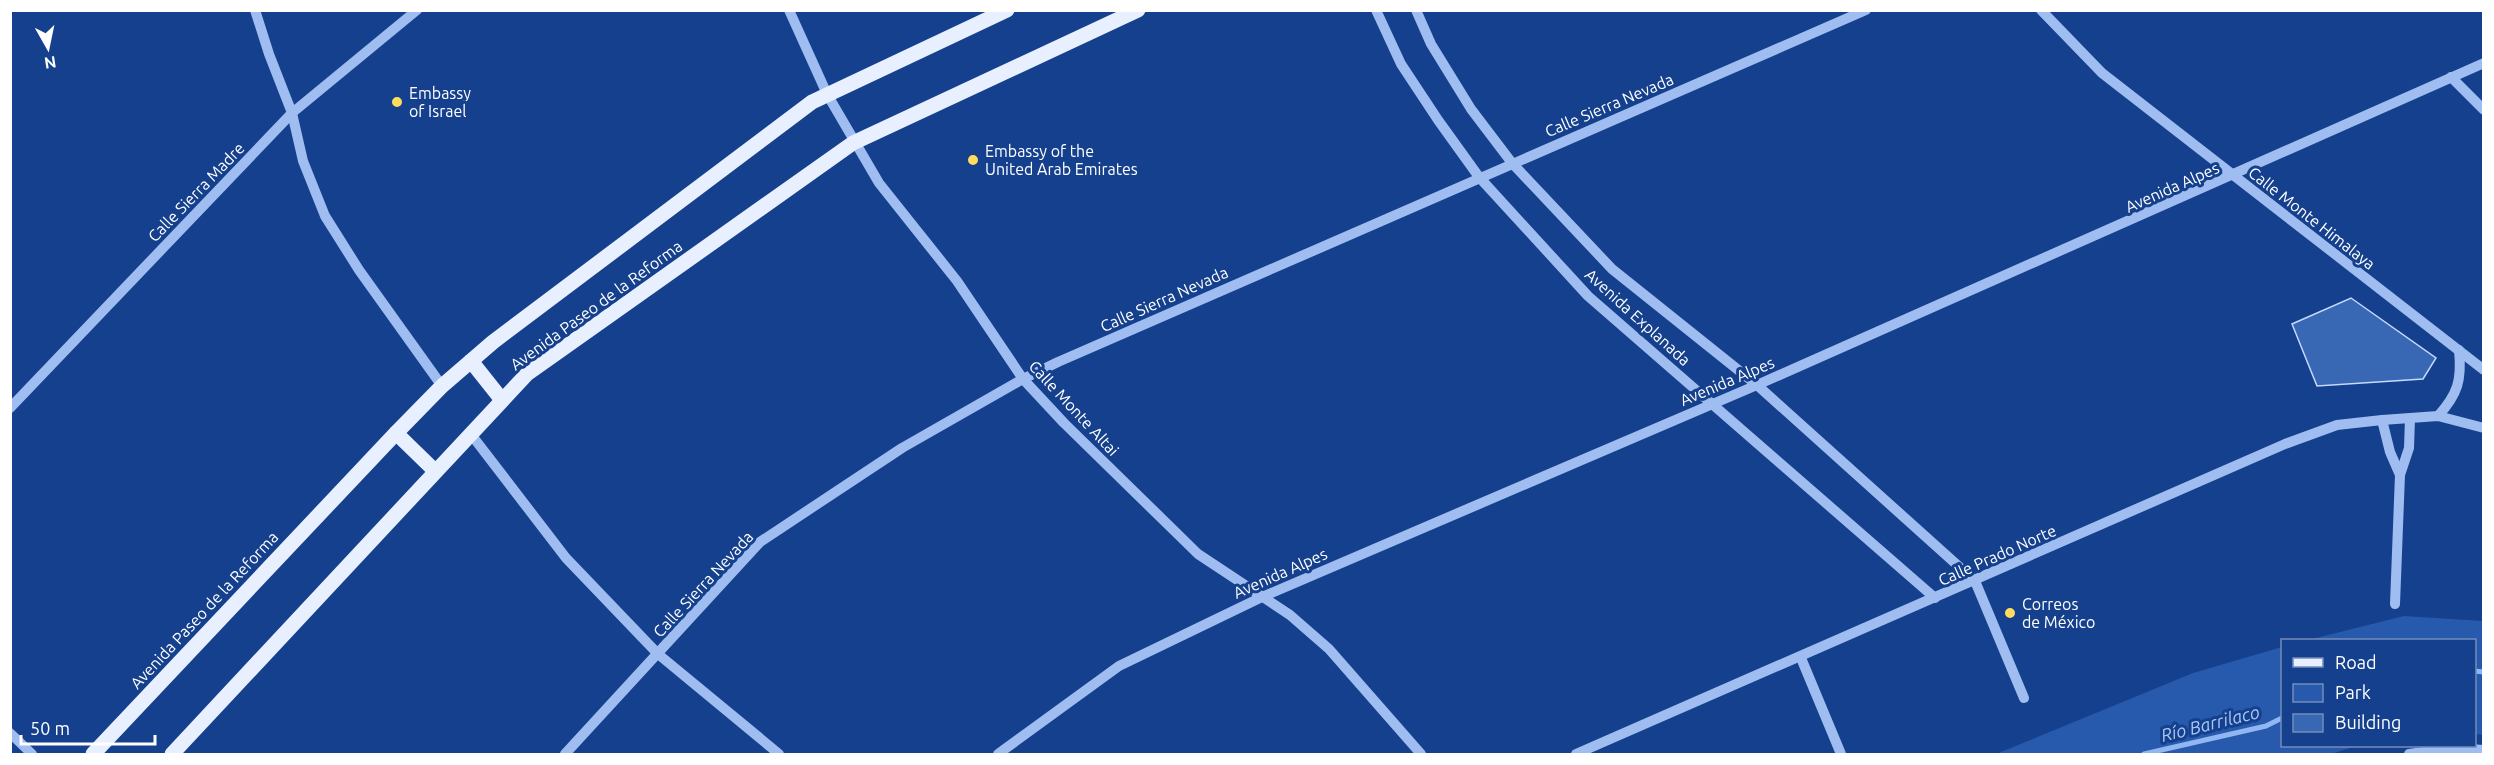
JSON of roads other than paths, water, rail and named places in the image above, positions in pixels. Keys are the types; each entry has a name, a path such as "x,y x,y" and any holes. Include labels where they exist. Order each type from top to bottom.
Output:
{"main road":[{"name":"Avenida Paseo de la Reforma","path":"93,754 396,433 442,386 471,361 803,109 827,94 1007,10"},
{"name":"Avenida Paseo de la Reforma","path":"172,754 527,374 853,142 1138,10"},
{"path":"471,361 502,400"},
{"path":"396,433 435,471"}],"street":[{"path":"255,10 268,54 292,113 303,161 325,216 359,270 442,386"},
{"name":"Calle Sierra Madre","path":"10,408 292,113 417,10"},
{"name":"Calle Monte Altai","path":"789,10 827,94 853,142 879,183 957,281 1023,379 1064,423 1198,554 1290,615 1329,649 1421,754"},
{"name":"Avenida Explanada","path":"1376,10 1401,64 1437,120 1479,177 1588,296 1935,598"},
{"name":"Avenida Explanada","path":"1416,10 1431,44 1471,109 1512,163 1612,269 1757,385 1975,581"},
{"name":"Calle Sierra Nevada","path":"565,754 760,542 902,448 1023,379 1479,177 1866,10"},
{"name":"Calle Monte Himalaya","path":"2041,10 2102,73 2459,350"},
{"name":"Avenida Alpes","path":"998,754 1119,666 1262,597 1757,385 2484,63"},
{"path":"2451,77 2484,110"},
{"path":"2459,350 2484,370"},
{"path":"2438,416 2454,398 2461,366 2459,350"},
{"name":"Calle Prado Norte","path":"1576,754 1801,658 2285,444 2337,425 2438,416 2484,428"},
{"path":"2395,604 2400,475 2409,448 2410,418"},
{"path":"2382,420 2390,452 2400,475"},
{"path":"470,433 566,558 658,654 779,754"},
{"path":"1975,581 2024,698"},
{"path":"1801,658 1841,754"},
{"path":"10,733 32,754"},
{"path":"2411,754 2453,748 2484,750"}],"waterway":[{"name":"Río Barrilaco","path":"2476,671 2484,672"},
{"name":"Río Barrilaco","path":"2144,754 2266,726 2281,718"}],"place":[{"name":"Embassy of Israel","path":"397,102"},
{"name":"Embassy of the United Arab Emirates","path":"973,160"},
{"name":"Correos de México","path":"2010,613"}]}
